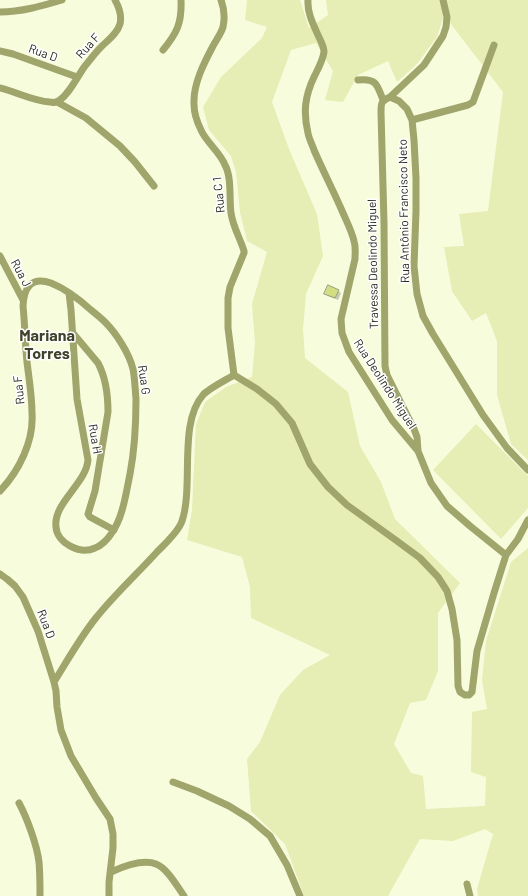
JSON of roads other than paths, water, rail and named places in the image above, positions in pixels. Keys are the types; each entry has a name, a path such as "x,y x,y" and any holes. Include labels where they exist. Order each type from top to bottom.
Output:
{"street":[{"path":"0,12 37,7 62,0"},
{"name":"Rua F","path":"57,102 67,94 92,56 111,38 117,30 120,24 120,16 119,8 115,0"},
{"path":"163,50 179,26 181,17 181,0"},
{"name":"Rua C 1","path":"221,0 224,16 223,27 196,85 194,110 201,130 226,165 231,213 244,251 230,287 228,298 228,328 234,375"},
{"name":"Rua Deolindo Miguel","path":"308,0 308,7 324,50 323,57 310,86 306,102 305,115 308,134 321,167 334,191 354,240 355,260 341,319 342,334 349,352 392,420 418,451 431,484 447,506 506,555"},
{"path":"358,80 366,79 374,82 387,99 424,65 443,36 446,27 447,17 443,0"},
{"path":"412,120 468,105 472,102 494,45"},
{"name":"Rua D","path":"0,51 13,54 77,77"},
{"path":"0,88 46,102 57,102 86,118 120,146 154,186"},
{"name":"Travessa Deolindo Miguel","path":"387,99 381,104 385,366 414,429 417,438 418,451"},
{"name":"Rua Antônio Francisco Neto","path":"387,99 399,101 407,109 412,120 416,178 414,266 417,294 423,316 483,415 507,448 528,470"},
{"name":"Rua J","path":"0,256 23,300"},
{"name":"Rua G","path":"23,300 28,287 34,283 45,281 54,284 88,307 105,322 119,340 129,360 135,381 136,418 134,451 123,507 114,530"},
{"name":"Rua H","path":"69,293 77,399 88,460 86,470 56,516 56,528 60,539 68,545 85,550 95,549 104,542 114,530"},
{"name":"Rua F","path":"0,491 21,462 30,435 32,415 23,300"},
{"path":"72,332 98,363 103,376 108,399 108,412 95,492 88,514 90,517 114,530"},
{"path":"54,682 95,619 182,523 185,509 188,443 192,415 197,403 204,394 234,375 257,389 276,404 292,423 310,464 328,487 347,506 420,558 438,577 447,592 452,608 457,640 459,670 458,681 460,692 465,695 469,695 472,692 477,651 506,555 518,539 528,520"},
{"name":"Rua D","path":"0,574 15,586 23,597 38,631 54,682 61,730 71,756 110,819 113,834 113,848 109,896"},
{"path":"173,782 229,806 250,819 270,836 287,865 300,896"},
{"path":"19,803 36,846 39,861 40,896"},
{"path":"111,872 119,868 144,862 156,864 169,874 184,896"},
{"path":"467,884 470,896"}],"district":[{"name":"Mariana Torres","path":"47,345"}]}
